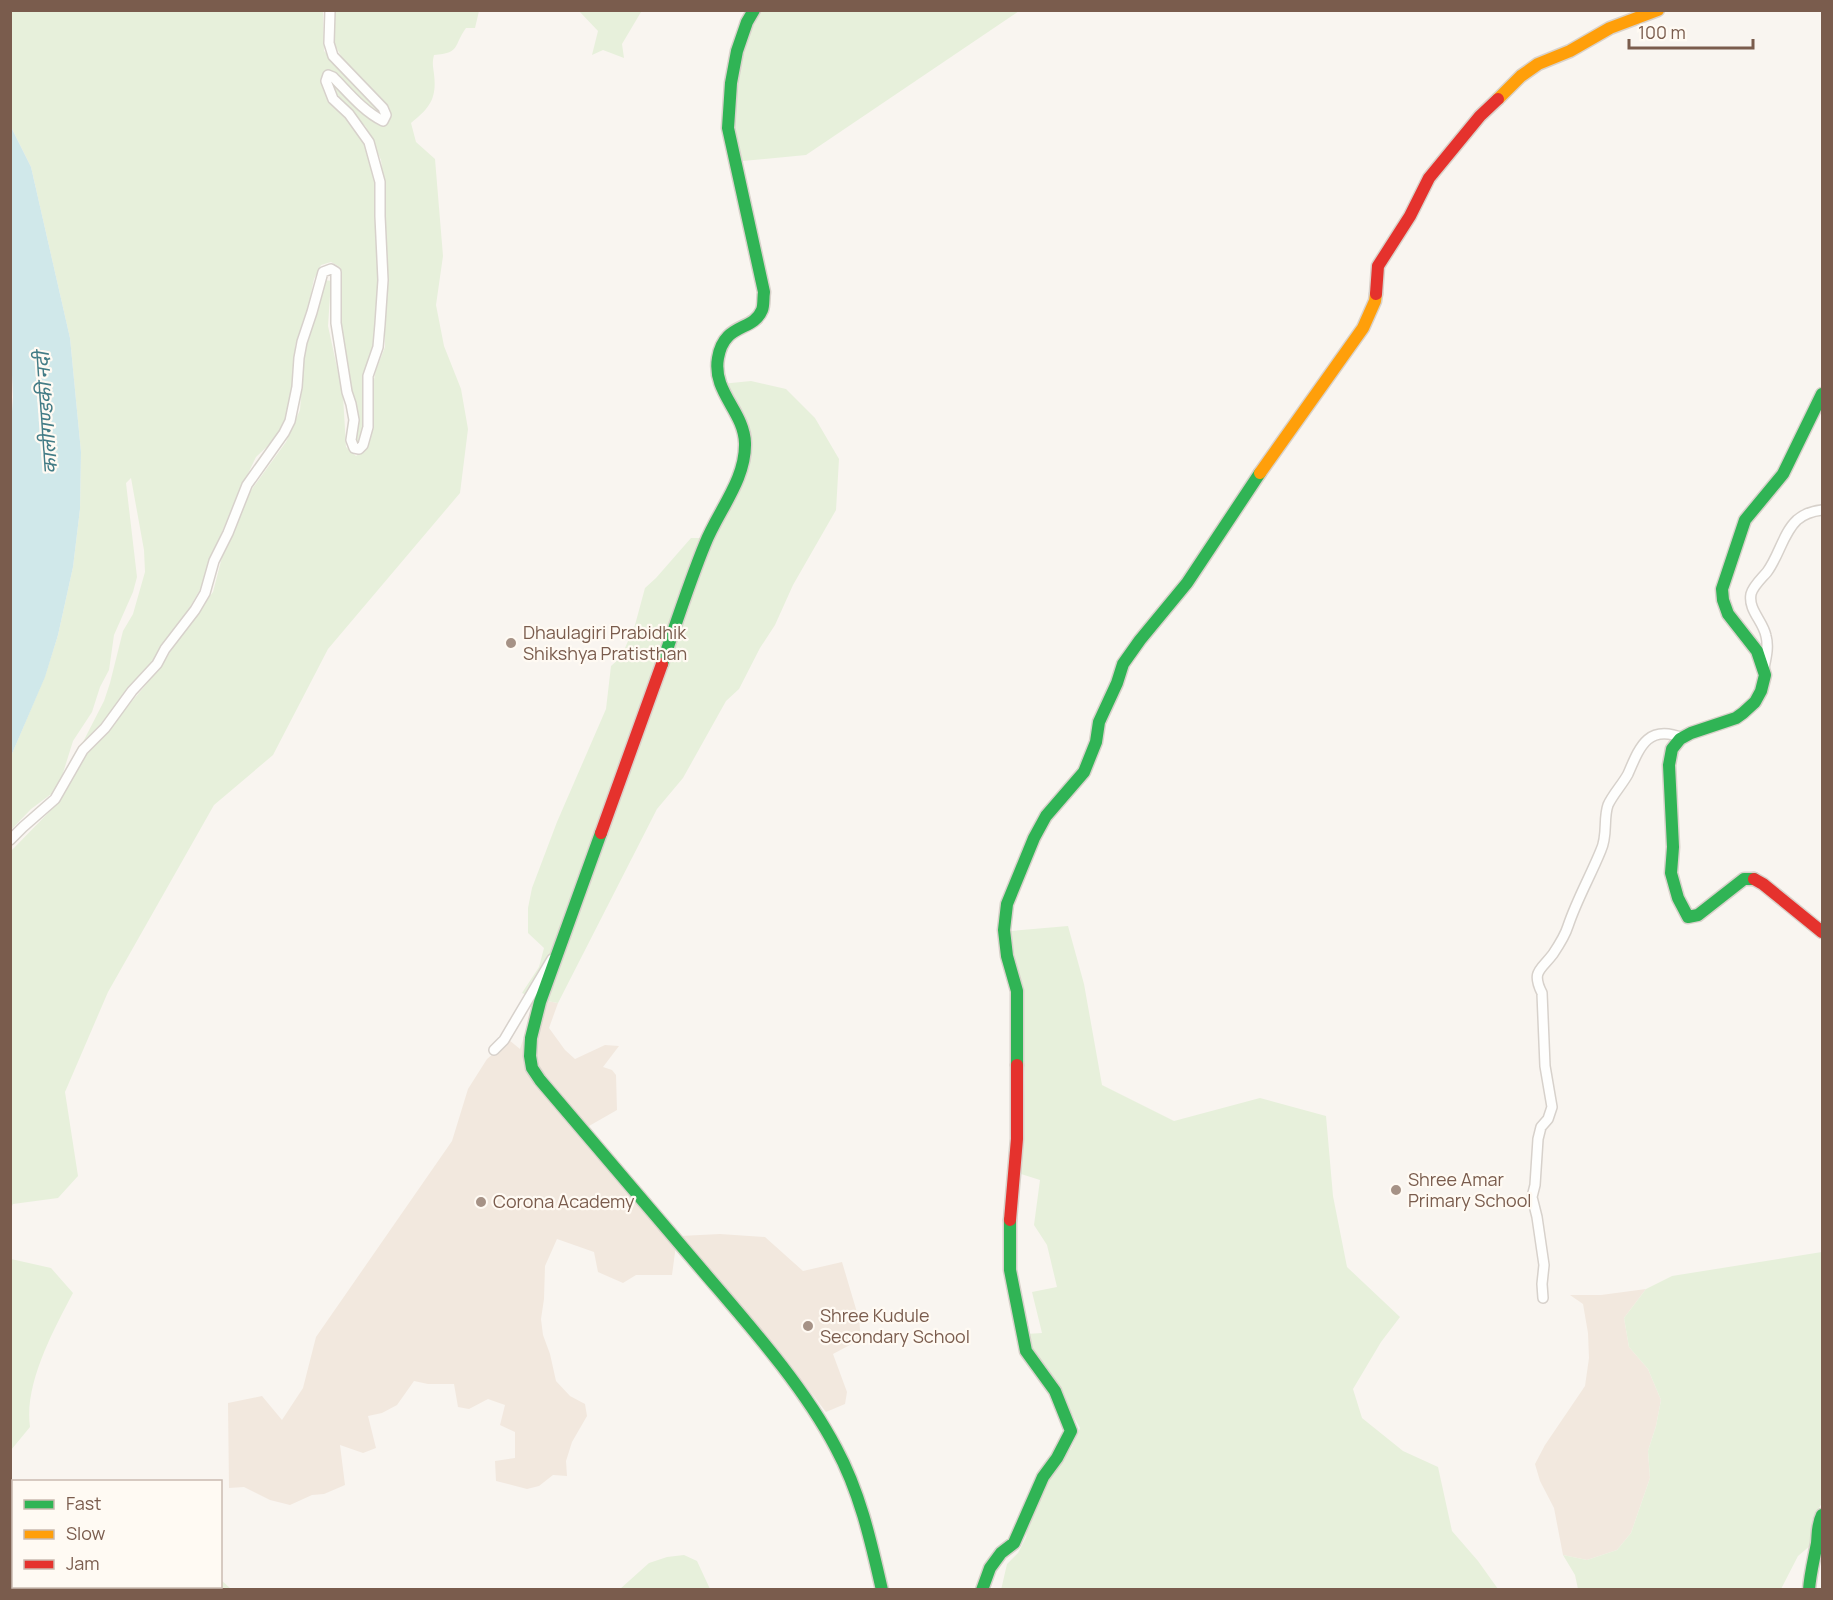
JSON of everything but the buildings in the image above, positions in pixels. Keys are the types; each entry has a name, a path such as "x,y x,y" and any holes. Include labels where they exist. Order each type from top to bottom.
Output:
{"street":[{"path":"10,840 55,799 83,750 105,728 132,691 157,664 169,643 195,610 205,593 214,561 247,485 290,421 297,387 302,342 323,272 331,269 336,272 336,323 352,412 351,440 354,448 359,449 363,446 369,414 368,376 378,347 383,280 380,182 369,142 349,114 333,99 326,81 328,75 333,77 354,100 375,117 382,121 386,115 379,103 333,56 329,43 330,10"},
{"path":"754,10 741,32 728,109 728,128 764,292 762,310 752,322 733,330 721,344 716,374 719,388 738,417 743,430 743,460 730,497 705,544 540,1002 531,1038 530,1056 532,1068 729,1301 809,1402 837,1449 854,1490 867,1526 882,1590"},
{"path":"982,1590 990,1568 1001,1553 1014,1543 1039,1485 1071,1431 1055,1391 1026,1351 1010,1270 1011,1206 1017,1139 1017,991 1007,956 1004,930 1007,904 1034,838 1046,816 1084,771 1123,664 1187,583 1278,446 1363,328 1375,301 1378,266 1410,216 1428,178 1466,132 1521,76 1538,64 1570,51 1610,28 1658,10"},
{"path":"1822,394 1782,474 1745,520 1722,589 1728,614 1757,651 1764,668 1765,675 1761,691 1755,702 1736,718 1680,739 1672,749 1669,765 1673,848 1671,873 1684,913 1688,917 1698,915 1744,879 1751,878 1763,884 1822,932"},
{"path":"1764,668 1766,635 1762,622 1752,608 1751,593 1775,560 1797,520 1812,511 1822,510"},
{"path":"1543,1298 1544,1265 1532,1197 1538,1139 1541,1127 1548,1119 1552,1107 1545,1066 1542,993 1537,973 1566,932 1602,849 1606,833 1608,805 1627,774 1633,759 1648,739 1657,734 1670,733 1683,738"},
{"path":"494,1050 504,1040 560,947"},
{"path":"1809,1590 1818,1523 1822,1515"}],"shaded area":[{"path":"536,999 558,1003 549,1028 565,1050 575,1059 605,1045 619,1046 603,1067 612,1070 616,1075 617,1110 589,1126 591,1146 676,1245 672,1275 636,1275 623,1283 598,1272 594,1252 557,1239 545,1266 541,1319 543,1335 556,1381 570,1396 585,1404 587,1416 572,1442 566,1461 567,1476 553,1475 539,1486 527,1489 496,1481 495,1461 515,1458 515,1432 500,1425 505,1405 488,1399 469,1409 458,1407 454,1384 428,1384 414,1381 397,1405 382,1413 368,1416 376,1448 363,1453 340,1445 345,1485 324,1494 312,1495 290,1505 270,1500 244,1487 229,1488 228,1403 262,1396 282,1420 303,1388 316,1337 452,1141 468,1089 487,1059 509,1040 520,1049"},
{"path":"720,1234 765,1237 803,1271 842,1262 859,1319 861,1339 833,1354 847,1392 845,1404 826,1412 784,1358 706,1270 680,1236"},
{"path":"1646,1289 1624,1318 1629,1347 1648,1369 1661,1400 1648,1451 1650,1478 1631,1533 1617,1550 1587,1560 1563,1555 1554,1508 1540,1481 1535,1464 1545,1445 1585,1386 1589,1358 1588,1333 1583,1304 1570,1295 1601,1295"}],"green space":[{"path":"11,10 323,11 324,51 364,91 382,114 379,116 328,73 322,76 322,85 329,98 362,137 370,160 378,197 375,221 379,257 379,289 367,417 358,443 355,442 356,415 341,330 342,274 340,267 331,262 321,265 314,279 295,346 295,371 284,426 274,440 256,457 207,567 201,588 149,668 88,742 83,742 104,701 123,631 133,614 145,572 144,550 131,478 126,483 137,577 133,592 114,635 109,670 100,687 92,712 73,741 58,789 31,809 11,830 11,756 45,676 58,635 73,567 80,509 81,452 70,338 31,167 11,127"},
{"path":"335,11 479,11 475,28 466,28 453,50 434,55 435,82 431,102 411,123 416,142 435,159 443,256 436,305 444,346 461,389 468,429 460,493 328,649 273,755 214,805 108,992 65,1092 78,1176 58,1198 13,1204 11,1208 11,851 55,806 87,754 161,667 184,630 213,592 222,557 247,496 286,442 300,410 305,344 325,280 331,281 328,326 343,395 346,447 356,456 368,448 374,423 373,385 385,347 385,194 381,160 366,127 335,94 335,84 357,108 370,118 385,125 391,117 381,98 344,61 333,42"},
{"path":"579,11 641,12 622,44 624,58 603,50 592,55 598,31"},
{"path":"757,11 1019,11 806,155 743,161 736,144 733,125 735,83 744,36"},
{"path":"751,381 786,389 815,418 839,459 836,510 793,585 775,625 739,689 726,701 683,778 657,809 558,1003 536,999 522,993 539,967 544,948 528,933 528,908 532,888 557,822 606,709 611,666 621,657 625,648 635,625 645,588 691,538 710,538 748,455 721,384"},
{"path":"1068,926 1084,984 1102,1085 1174,1121 1260,1098 1326,1116 1333,1196 1347,1267 1400,1317 1381,1342 1353,1389 1362,1418 1403,1451 1438,1467 1452,1531 1498,1589 1001,1590 1007,1564 1018,1553 1026,1537 1030,1514 1039,1494 1071,1449 1080,1428 1033,1350 1026,1334 1042,1333 1032,1292 1057,1287 1047,1245 1034,1225 1040,1180 1021,1174 1025,1076 1020,998 1011,931"},
{"path":"1822,1252 1822,1503 1812,1520 1811,1545 1798,1556 1781,1589 1578,1589 1575,1575 1563,1555 1587,1560 1617,1550 1631,1533 1650,1478 1648,1451 1661,1400 1648,1369 1629,1347 1624,1318 1646,1289 1672,1276"},
{"path":"11,1259 51,1268 73,1293 49,1341 36,1376 29,1410 30,1427 11,1450"},
{"path":"11,1488 12,1588 222,1588 222,1581 231,1589 11,1589"},
{"path":"684,1555 697,1561 710,1589 620,1589 649,1563 667,1557"}],"water":[{"name":"कालीगण्डकी नदी","path":"11,127 31,167 70,338 81,452 80,509 73,567 58,635 45,677 11,756 10,440 13,397 10,332"}],"traffic: fast":[{"path":"662,664 699,559 710,532 736,483 744,457 745,443 740,421 724,391 717,370 721,347 726,338 758,317 763,304 764,292 728,128 731,83 737,51 747,22 754,10"},
{"path":"1754,879 1744,879 1698,915 1688,917 1678,898 1671,873 1673,847 1669,765 1672,749 1680,739 1736,718 1755,702 1761,691 1765,675 1757,651 1728,614 1722,589 1745,520 1783,474 1822,394"},
{"path":"1017,1065 1017,991 1007,956 1004,930 1007,904 1034,838 1046,816 1084,772 1096,742 1099,722 1123,664 1187,583 1260,473"},
{"path":"601,833 540,1002 531,1038 532,1068 756,1333 808,1401 823,1424 852,1482 869,1536 882,1590"},
{"path":"982,1590 990,1568 1001,1553 1014,1543 1043,1477 1057,1458 1071,1431 1055,1391 1026,1351 1010,1270 1010,1220"},
{"path":"1809,1590 1818,1526 1822,1515"}],"traffic: slow":[{"path":"1498,99 1521,76 1538,64 1570,51 1610,28 1658,10"},
{"path":"1260,473 1363,328 1376,294"}],"traffic: jam":[{"path":"1376,294 1378,266 1410,216 1429,178 1480,116 1498,99"},
{"path":"601,833 662,664"},
{"path":"1754,879 1822,932"},
{"path":"1010,1220 1017,1139 1017,1065"}],"place":[{"name":"Dhaulagiri Prabidhik Shikshya Pratisthan","path":"511,643"},
{"name":"Shree Amar Primary School","path":"1396,1190"},
{"name":"Corona Academy","path":"481,1202"},
{"name":"Shree Kudule Secondary School","path":"808,1326"}]}
